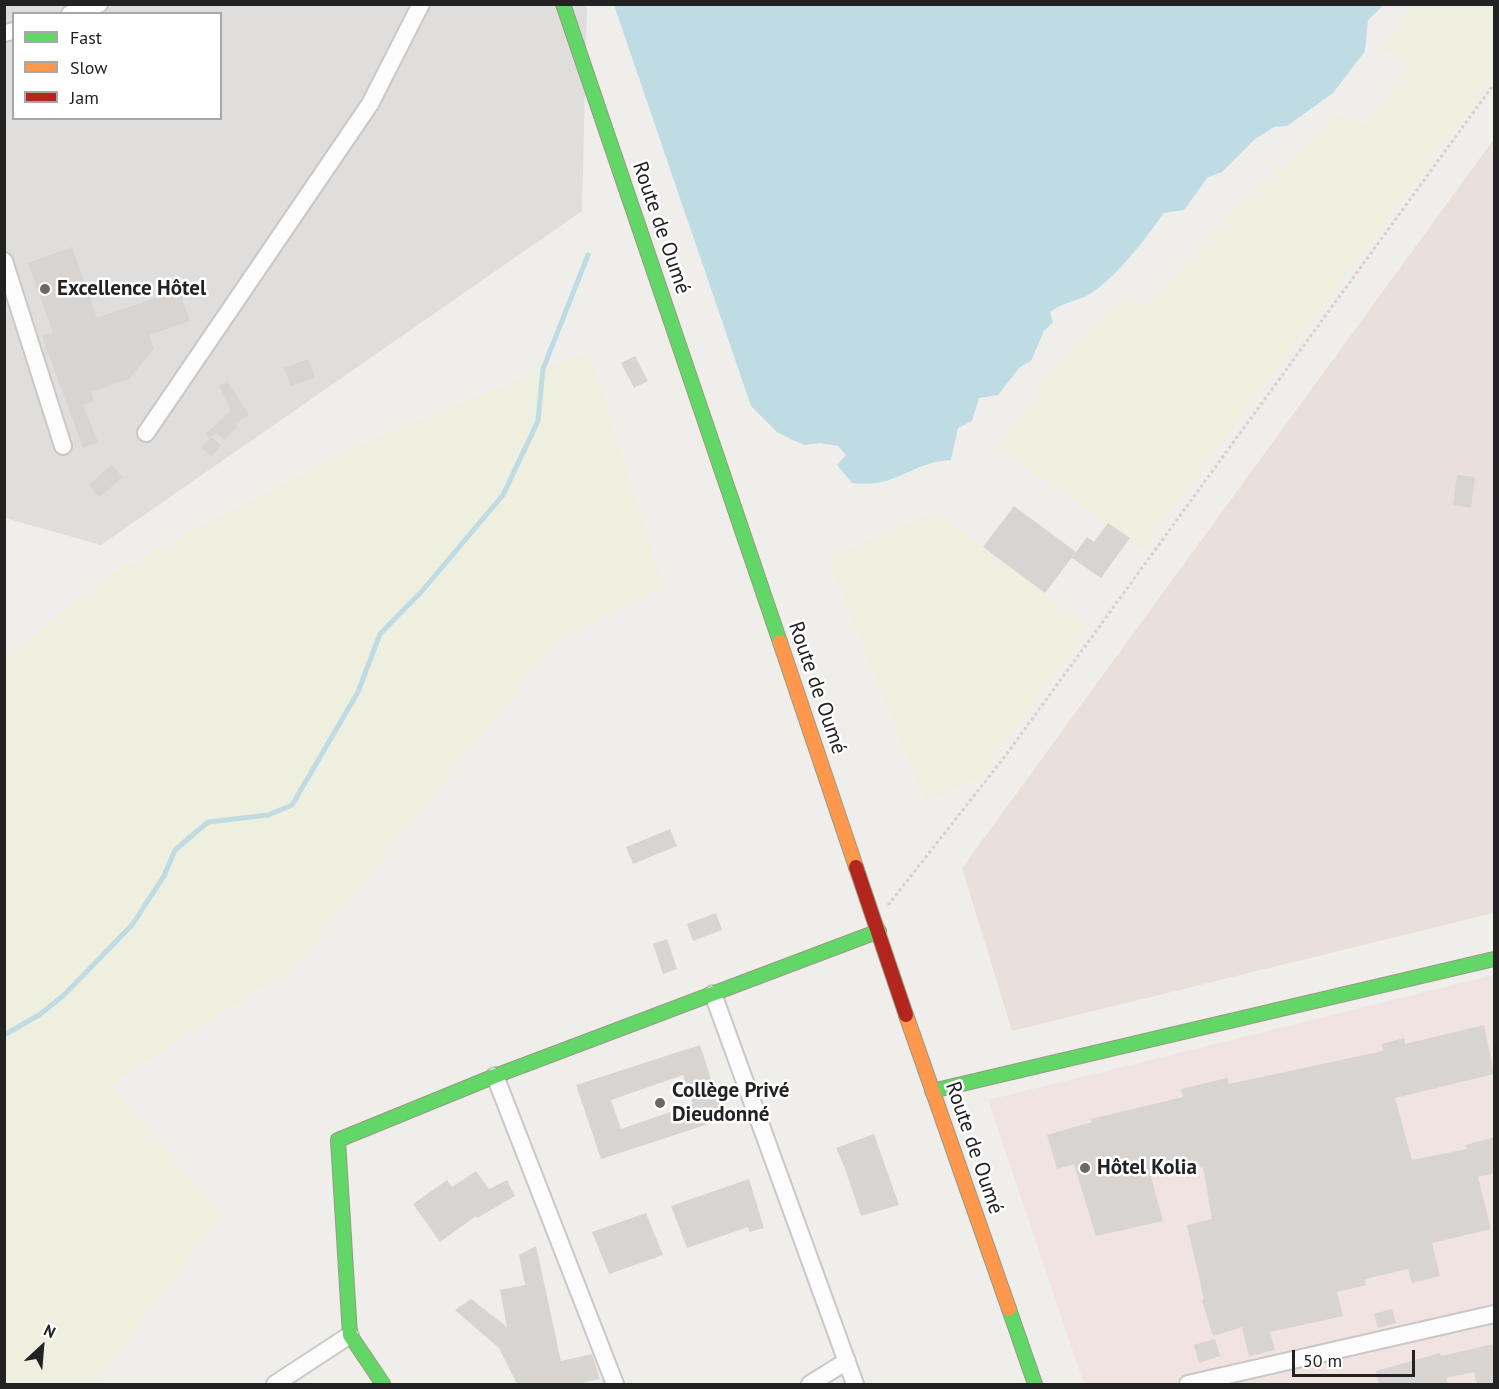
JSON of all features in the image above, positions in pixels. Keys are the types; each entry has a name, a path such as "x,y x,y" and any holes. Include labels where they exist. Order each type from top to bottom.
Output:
{"main road":[{"name":"Route de Oumé","path":"563,4 878,926 932,1091 1035,1384"},
{"path":"383,1384 350,1335 338,1140 495,1076 713,994 878,926"},
{"path":"932,1091 1494,959"}],"street":[{"path":"76,12 99,4"},
{"path":"146,433 370,104 421,4"},
{"path":"4,261 63,446"},
{"path":"713,994 855,1384"},
{"path":"495,1076 615,1384"},
{"path":"1188,1384 1494,1314"},
{"path":"274,1384 350,1335"},
{"path":"810,1384 847,1361"}],"path":[{"path":"878,926 1003,759 1494,84"}],"shaded area":[{"path":"4,5 587,5 582,211 101,545 5,518"},
{"path":"1494,139 1494,913 1012,1031 962,868"},
{"path":"1494,975 1494,1384 1084,1384 988,1100"}],"green space":[{"path":"1412,5 1494,5 1494,77 1142,549 998,446 1070,350 1122,297 1144,307 1225,220 1337,114 1366,125 1409,65 1383,49"},
{"path":"589,351 664,587 555,643 297,965 110,1085 222,1214 95,1384 5,1384 5,658 114,572 356,446"},
{"path":"933,512 1089,626 981,777 925,802 828,558"}],"water":[{"path":"614,4 1384,5 1368,20 1365,51 1333,93 1287,126 1274,127 1255,139 1222,172 1208,177 1184,210 1164,213 1128,260 1106,281 1084,297 1050,312 1053,322 1044,331 1031,361 1020,367 998,395 979,398 972,421 958,428 951,460 925,465 892,479 867,484 852,483 837,465 846,455 838,446 820,443 805,445 793,440 777,432 751,406"}],"building":[{"path":"72,247 97,318 179,290 190,321 149,335 154,349 129,379 91,392 94,401 83,405 98,442 83,448 42,336 53,332 28,263"},
{"path":"635,356 648,381 634,388 621,363"},
{"path":"308,359 315,377 291,386 284,368"},
{"path":"227,381 249,415 235,423 238,426 224,440 217,433 209,438 206,434 231,410 219,386"},
{"path":"212,437 221,446 211,456 201,447"},
{"path":"111,465 123,477 99,497 89,485"},
{"path":"1457,475 1475,477 1471,508 1453,505"},
{"path":"1014,506 1076,552 1045,593 983,547"},
{"path":"1108,523 1130,538 1101,578 1072,558 1087,537 1094,542"},
{"path":"670,829 677,846 633,864 626,847"},
{"path":"716,913 722,930 693,941 687,924"},
{"path":"667,939 677,969 663,974 653,944"},
{"path":"1484,1025 1494,1074 1395,1098 1412,1160 1467,1149 1466,1145 1494,1137 1494,1173 1478,1177 1491,1229 1432,1243 1440,1276 1412,1283 1408,1269 1365,1279 1366,1285 1337,1292 1343,1316 1270,1332 1275,1350 1249,1356 1242,1327 1213,1336 1202,1300 1204,1299 1187,1225 1212,1219 1203,1167 1200,1168 1199,1164 1151,1177 1163,1221 1096,1236 1074,1164 1057,1169 1047,1135 1092,1122 1091,1119 1183,1097 1181,1089 1227,1078 1229,1084 1383,1051 1382,1044 1404,1038 1405,1044"},
{"path":"700,1045 724,1119 601,1159 576,1085","holes":["683,1075 693,1104 621,1129 611,1100"]},
{"path":"874,1134 899,1205 861,1216 836,1148"},
{"path":"476,1171 489,1189 507,1180 515,1196 477,1218 476,1216 440,1242 413,1204 447,1180 452,1187"},
{"path":"749,1179 764,1228 749,1232 748,1227 687,1248 671,1206"},
{"path":"646,1213 663,1255 609,1274 592,1232"},
{"path":"536,1246 561,1361 592,1354 600,1379 577,1384 517,1384 499,1348 455,1310 471,1299 507,1327 500,1290 525,1285 519,1255"},
{"path":"1392,1309 1396,1323 1378,1328 1374,1314"},
{"path":"1215,1339 1220,1356 1199,1363 1194,1345"},
{"path":"1494,1344 1494,1384 1477,1384 1474,1372 1446,1378 1448,1384 1379,1384 1376,1371 1440,1353 1441,1356"}],"waterway":[{"path":"4,1035 39,1015 63,996 132,925 164,876 175,850 208,822 268,815 292,805 358,692 380,634 422,591 503,495 538,421 543,369 588,255"}],"traffic: fast":[{"path":"563,4 780,642"},
{"path":"383,1384 350,1335 338,1140 495,1076 879,931"},
{"path":"932,1091 1494,959"},
{"path":"1009,1309 1035,1384"}],"traffic: slow":[{"path":"780,642 856,867"},
{"path":"906,1015 1009,1309"}],"traffic: jam":[{"path":"856,867 906,1015"}],"place":[{"name":"Excellence Hôtel","path":"45,289"},
{"name":"Collège Privé Dieudonné","path":"660,1103"},
{"name":"Hôtel Kolia","path":"1085,1168"}]}
